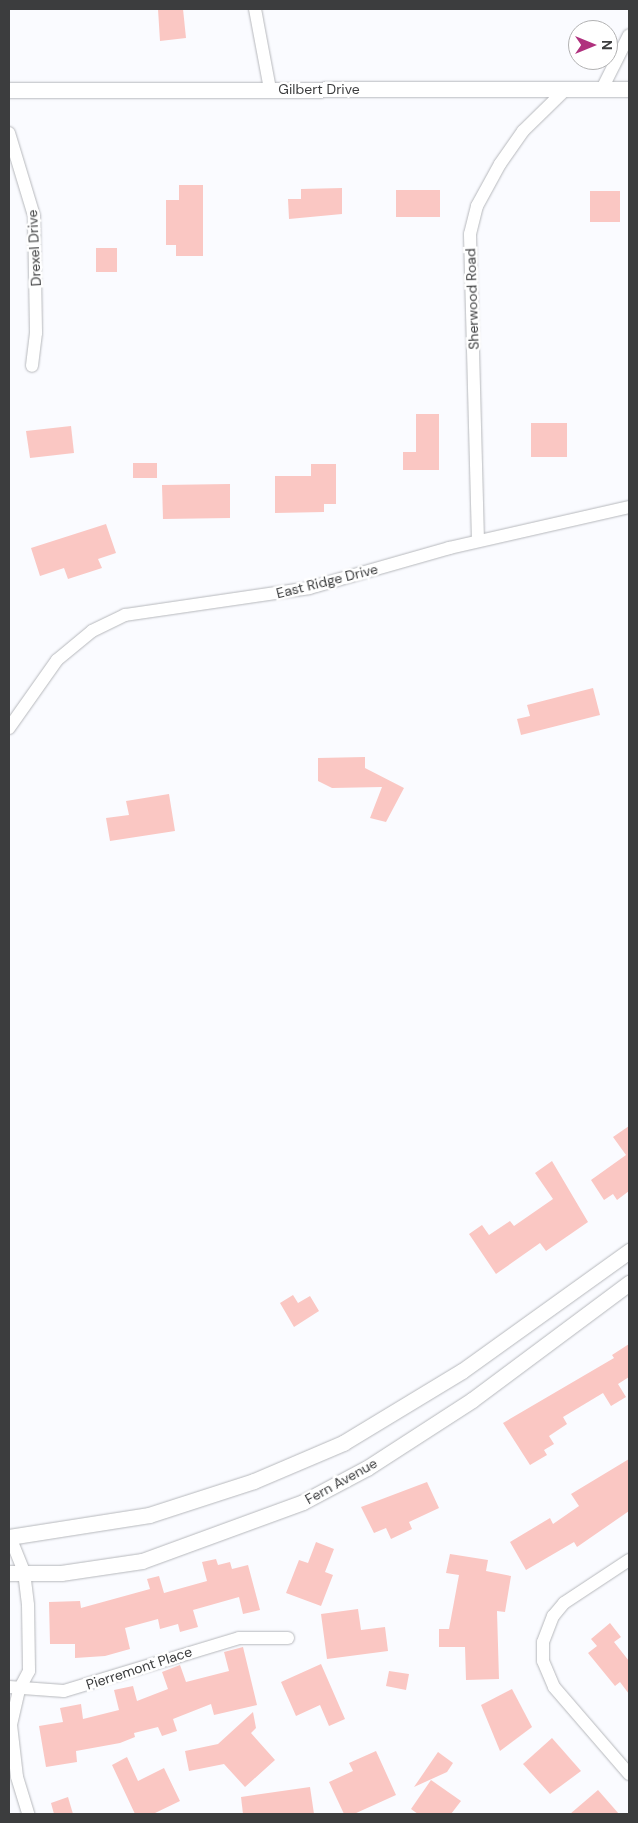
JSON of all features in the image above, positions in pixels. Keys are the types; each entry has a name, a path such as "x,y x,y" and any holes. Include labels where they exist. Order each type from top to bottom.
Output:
{"street":[{"path":"255,9 270,89"},
{"path":"602,89 629,35"},
{"name":"Sherwood Road","path":"478,541 470,234 480,199 500,164 524,131 566,89"},
{"name":"Gilbert Drive","path":"9,90 629,89"},
{"name":"Drexel Drive","path":"9,133 34,216 36,333 32,366"},
{"name":"East Ridge Drive","path":"9,728 57,660 92,631 125,615 309,588 478,541 629,507"},
{"path":"28,1814 17,1777 11,1725 12,1689 28,1672 16,1572 9,1538 149,1515 254,1481 343,1443 462,1372 629,1251"},
{"name":"Fern Avenue","path":"16,1572 62,1573 142,1561 303,1502 367,1468 472,1400 629,1283"},
{"path":"629,1560 564,1603 546,1633 543,1661 549,1679 629,1774"},
{"name":"Pierremont Place","path":"12,1689 64,1691 239,1638 288,1638"}],"building":[{"path":"158,9 183,9 186,38 160,41"},
{"path":"179,185 203,185 203,256 176,256 176,245 166,245 166,200 179,200"},
{"path":"342,188 342,214 289,219 288,199 301,199 301,189"},
{"path":"396,190 440,190 440,217 396,217"},
{"path":"590,191 620,191 620,222 590,222"},
{"path":"96,248 117,248 117,272 96,272"},
{"path":"416,414 439,414 439,470 403,470 403,452 416,452"},
{"path":"531,423 567,423 567,457 531,457"},
{"path":"71,426 74,453 30,458 26,431"},
{"path":"133,463 157,463 157,478 133,478"},
{"path":"311,464 336,464 336,504 324,504 324,512 275,513 275,476 311,476"},
{"path":"230,484 230,518 163,519 162,485"},
{"path":"106,524 116,553 98,559 102,568 68,579 64,568 40,576 31,548"},
{"path":"593,688 600,715 521,735 517,719 530,716 527,705"},
{"path":"365,757 365,768 404,788 386,822 370,818 382,787 332,788 318,781 318,758"},
{"path":"169,794 175,831 110,841 106,818 129,815 126,801"},
{"path":"629,1126 629,1191 617,1200 613,1194 604,1200 591,1180 626,1155 613,1137"},
{"path":"552,1161 588,1222 546,1251 540,1243 496,1274 469,1234 482,1225 489,1235 510,1221 514,1226 553,1199 535,1173"},
{"path":"293,1295 298,1303 310,1296 319,1311 294,1327 280,1303"},
{"path":"629,1344 629,1377 618,1384 626,1397 611,1406 603,1393 563,1417 567,1424 549,1436 554,1444 544,1450 547,1455 530,1465 503,1423 614,1358 612,1355"},
{"path":"629,1459 629,1511 577,1547 574,1542 526,1570 510,1542 550,1518 553,1524 579,1506 571,1494"},
{"path":"427,1482 439,1508 409,1522 412,1529 391,1539 386,1528 374,1533 361,1507"},
{"path":"316,1542 334,1549 325,1572 333,1575 321,1606 286,1593 299,1560 308,1563"},
{"path":"450,1554 488,1560 486,1571 511,1576 505,1612 497,1611 499,1679 466,1680 465,1647 439,1647 439,1629 449,1629 459,1575 446,1573"},
{"path":"216,1559 218,1565 230,1562 232,1569 248,1565 260,1610 243,1614 239,1597 193,1610 198,1627 180,1632 178,1624 160,1629 158,1619 125,1628 130,1649 105,1656 75,1658 75,1644 50,1644 49,1602 80,1601 81,1608 150,1589 147,1579 159,1576 164,1593 207,1581 202,1562"},
{"path":"358,1609 361,1630 385,1627 388,1651 327,1659 321,1614"},
{"path":"610,1623 621,1637 614,1642 629,1661 629,1694 620,1682 615,1686 588,1653 597,1646 591,1639"},
{"path":"243,1647 257,1705 214,1715 211,1704 173,1719 177,1731 162,1736 158,1727 134,1733 135,1737 120,1743 76,1751 77,1762 46,1767 39,1726 63,1722 60,1708 81,1704 83,1719 119,1710 114,1690 133,1686 137,1701 168,1689 162,1672 180,1665 186,1682 229,1671 224,1652"},
{"path":"321,1664 345,1719 329,1726 320,1705 296,1716 281,1682"},
{"path":"389,1671 409,1674 406,1690 386,1686"},
{"path":"512,1689 532,1727 500,1751 481,1705"},
{"path":"253,1712 256,1728 251,1733 275,1760 245,1787 224,1764 189,1771 185,1751 218,1744"},
{"path":"552,1738 581,1771 550,1794 523,1764"},
{"path":"376,1751 396,1795 354,1814 344,1814 329,1782 353,1771 349,1763"},
{"path":"438,1752 453,1763 447,1772 414,1787"},
{"path":"127,1757 138,1781 164,1768 180,1801 153,1814 135,1814 112,1765"},
{"path":"431,1780 461,1801 451,1814 418,1814 411,1809"},
{"path":"310,1787 314,1814 243,1814 241,1797"},
{"path":"598,1790 619,1814 570,1814"},
{"path":"68,1797 73,1814 54,1814 51,1803"}]}
